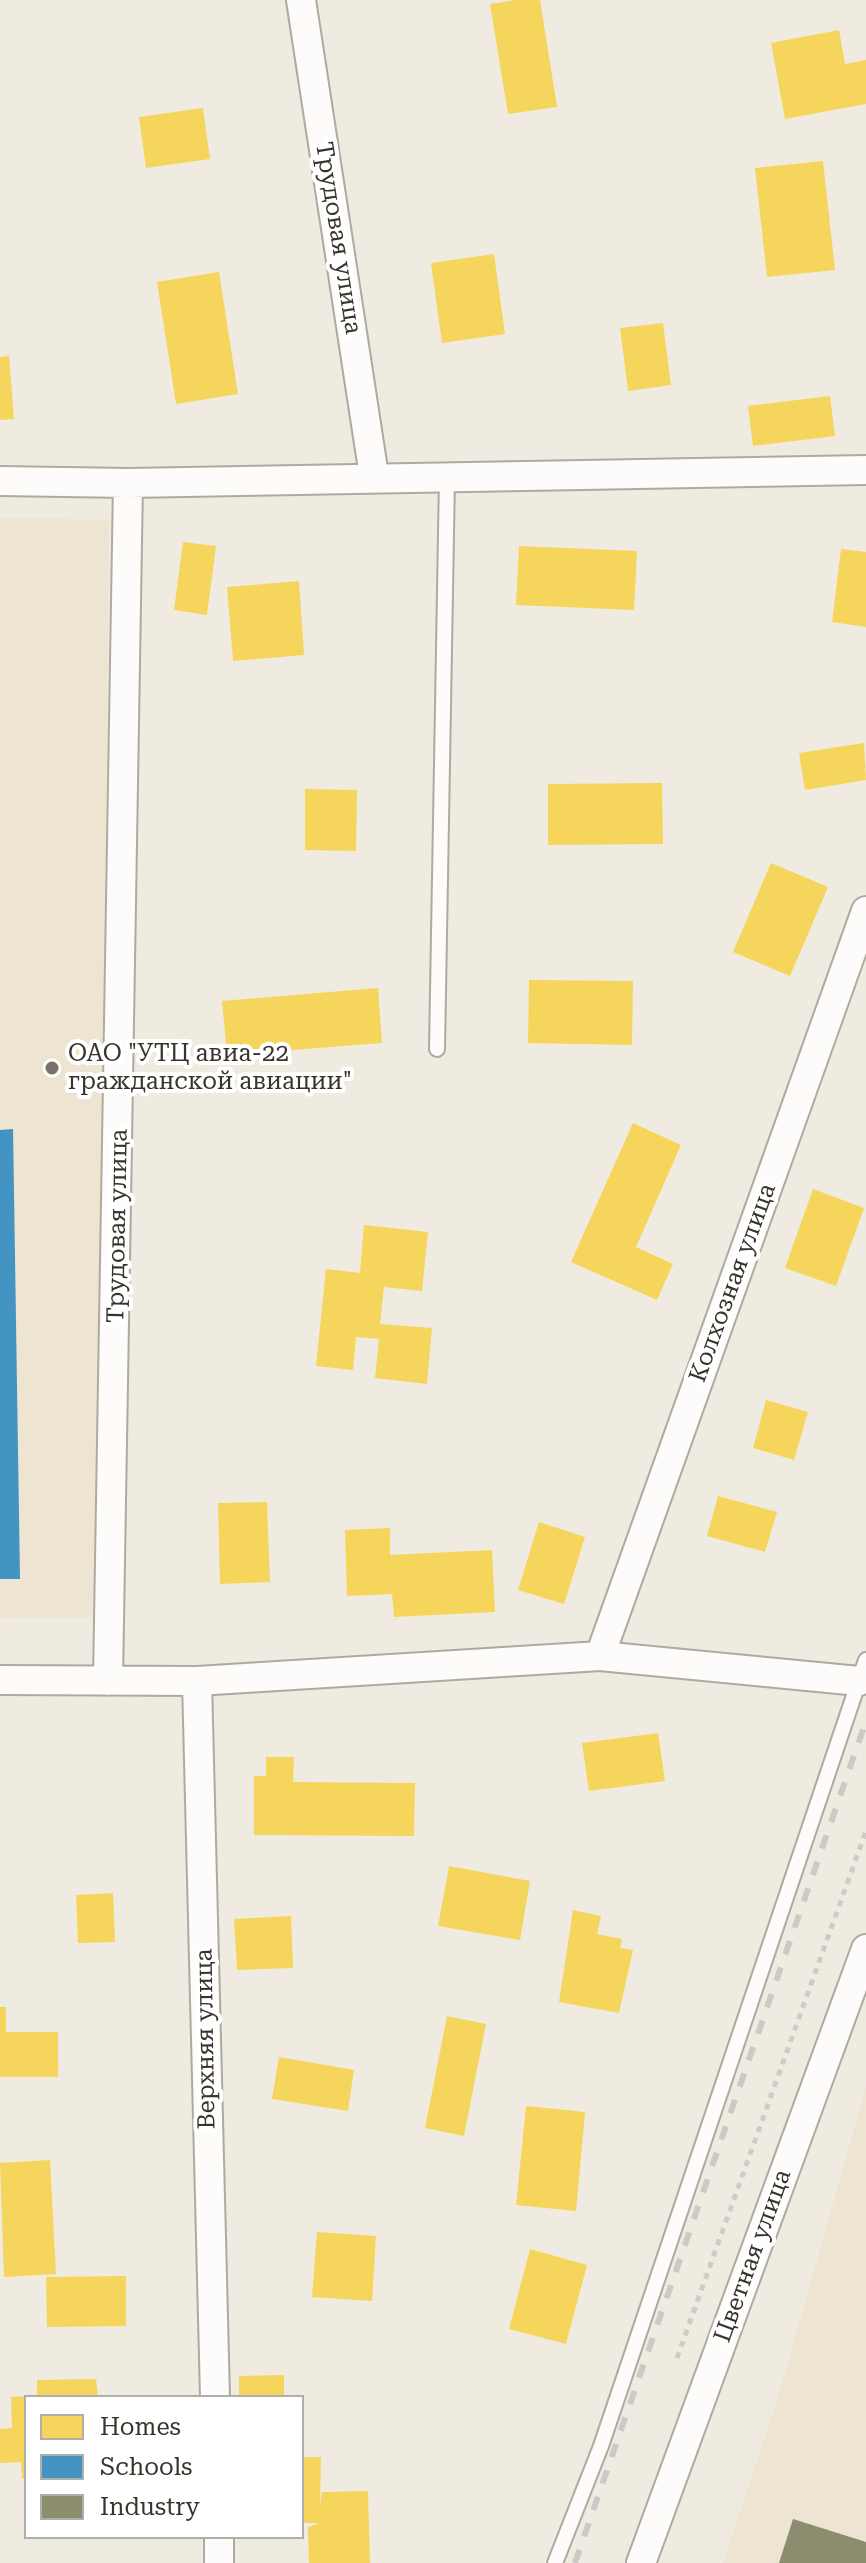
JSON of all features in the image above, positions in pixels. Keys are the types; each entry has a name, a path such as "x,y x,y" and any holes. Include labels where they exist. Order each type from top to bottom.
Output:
{"street":[{"name":"Трудовая улица","path":"301,0 374,476"},
{"path":"0,481 128,483 374,476 866,470"},
{"name":"Трудовая улица","path":"108,1681 128,483"},
{"name":"Колхозная улица","path":"600,1656 866,911"},
{"path":"0,1680 197,1681 600,1656 863,1670"},
{"name":"Верхняя улица","path":"197,1681 215,2395"},
{"name":"Цветная улица","path":"641,2563 866,1949"},
{"path":"219,2539 219,2563"}],"lane":[{"path":"437,1049 447,477"},
{"path":"555,2563 601,2446 863,1670"}],"path":[{"path":"672,2373 866,1831"}],"shaded area":[{"name":"ОАО \"УТЦ авиа-22 гражданской авиации\"","path":"0,518 109,520 99,1617 0,1618"},
{"path":"866,2087 866,2563 723,2563 776,2404"}],"building: Homes":[{"path":"540,0 557,107 508,114 490,4"},
{"path":"839,30 845,64 866,60 866,104 785,119 771,43"},
{"path":"203,108 210,159 146,168 139,117"},
{"path":"823,161 835,270 767,277 755,168"},
{"path":"494,254 505,334 442,343 431,263"},
{"path":"219,272 238,394 176,404 157,282"},
{"path":"663,323 671,385 628,391 620,328"},
{"path":"9,356 14,419 0,420 0,357"},
{"path":"830,396 835,436 753,446 748,406"},
{"path":"183,542 216,546 207,615 174,610"},
{"path":"519,546 637,551 634,610 516,605"},
{"path":"841,549 866,552 866,627 832,622"},
{"path":"299,581 304,655 233,661 227,587"},
{"path":"864,743 866,780 805,790 799,753"},
{"path":"662,783 663,844 548,845 548,784"},
{"path":"305,789 357,790 356,851 305,850"},
{"path":"771,863 828,887 790,976 733,952"},
{"path":"529,980 633,981 632,1045 528,1043"},
{"path":"378,988 382,1043 227,1055 222,1001"},
{"path":"633,1123 681,1145 636,1247 673,1264 657,1300 571,1262"},
{"path":"813,1189 864,1208 836,1286 785,1268"},
{"path":"364,1225 428,1232 422,1291 384,1287 380,1324 432,1328 427,1384 375,1378 379,1339 356,1337 353,1370 316,1366 326,1269 360,1273"},
{"path":"766,1400 808,1412 794,1460 753,1448"},
{"path":"718,1496 777,1512 765,1552 707,1536"},
{"path":"267,1502 270,1582 220,1584 218,1503"},
{"path":"539,1522 585,1537 564,1604 518,1590"},
{"path":"390,1528 390,1555 492,1550 495,1612 394,1617 392,1594 347,1596 345,1530"},
{"path":"658,1733 665,1781 589,1791 582,1743"},
{"path":"266,1757 294,1757 293,1782 415,1783 414,1836 254,1835 254,1776 266,1776"},
{"path":"449,1866 530,1881 520,1940 438,1926"},
{"path":"113,1893 115,1942 78,1943 76,1895"},
{"path":"573,1910 601,1916 597,1934 622,1939 620,1948 633,1950 619,2013 559,2002"},
{"path":"291,1916 293,1968 237,1970 234,1919"},
{"path":"0,2007 6,2007 6,2032 58,2032 58,2077 0,2077"},
{"path":"447,2016 486,2024 464,2136 425,2128"},
{"path":"279,2057 354,2070 348,2111 272,2099"},
{"path":"526,2106 585,2112 576,2211 516,2205"},
{"path":"50,2160 56,2274 4,2277 0,2163"},
{"path":"317,2232 376,2236 372,2301 312,2297"},
{"path":"530,2249 587,2265 566,2344 509,2329"},
{"path":"126,2276 126,2326 47,2327 46,2277"},
{"path":"284,2375 284,2395 239,2395 239,2376"},
{"path":"96,2379 98,2395 37,2395 37,2380"},
{"path":"24,2396 22,2479 21,2462 0,2463 0,2429 12,2428 11,2397"},
{"path":"304,2457 321,2457 320,2507 322,2492 368,2491 370,2563 309,2563 308,2527 320,2523 304,2523"}],"building: Schools":[{"path":"13,1129 20,1579 0,1579 0,1130"}],"building: Industry":[{"path":"793,2519 866,2542 866,2563 779,2563"}],"railway":[{"path":"575,2563 866,1721"}],"place":[{"name":"ОАО \"УТЦ авиа-22 гражданской авиации\"","path":"52,1068"}]}
